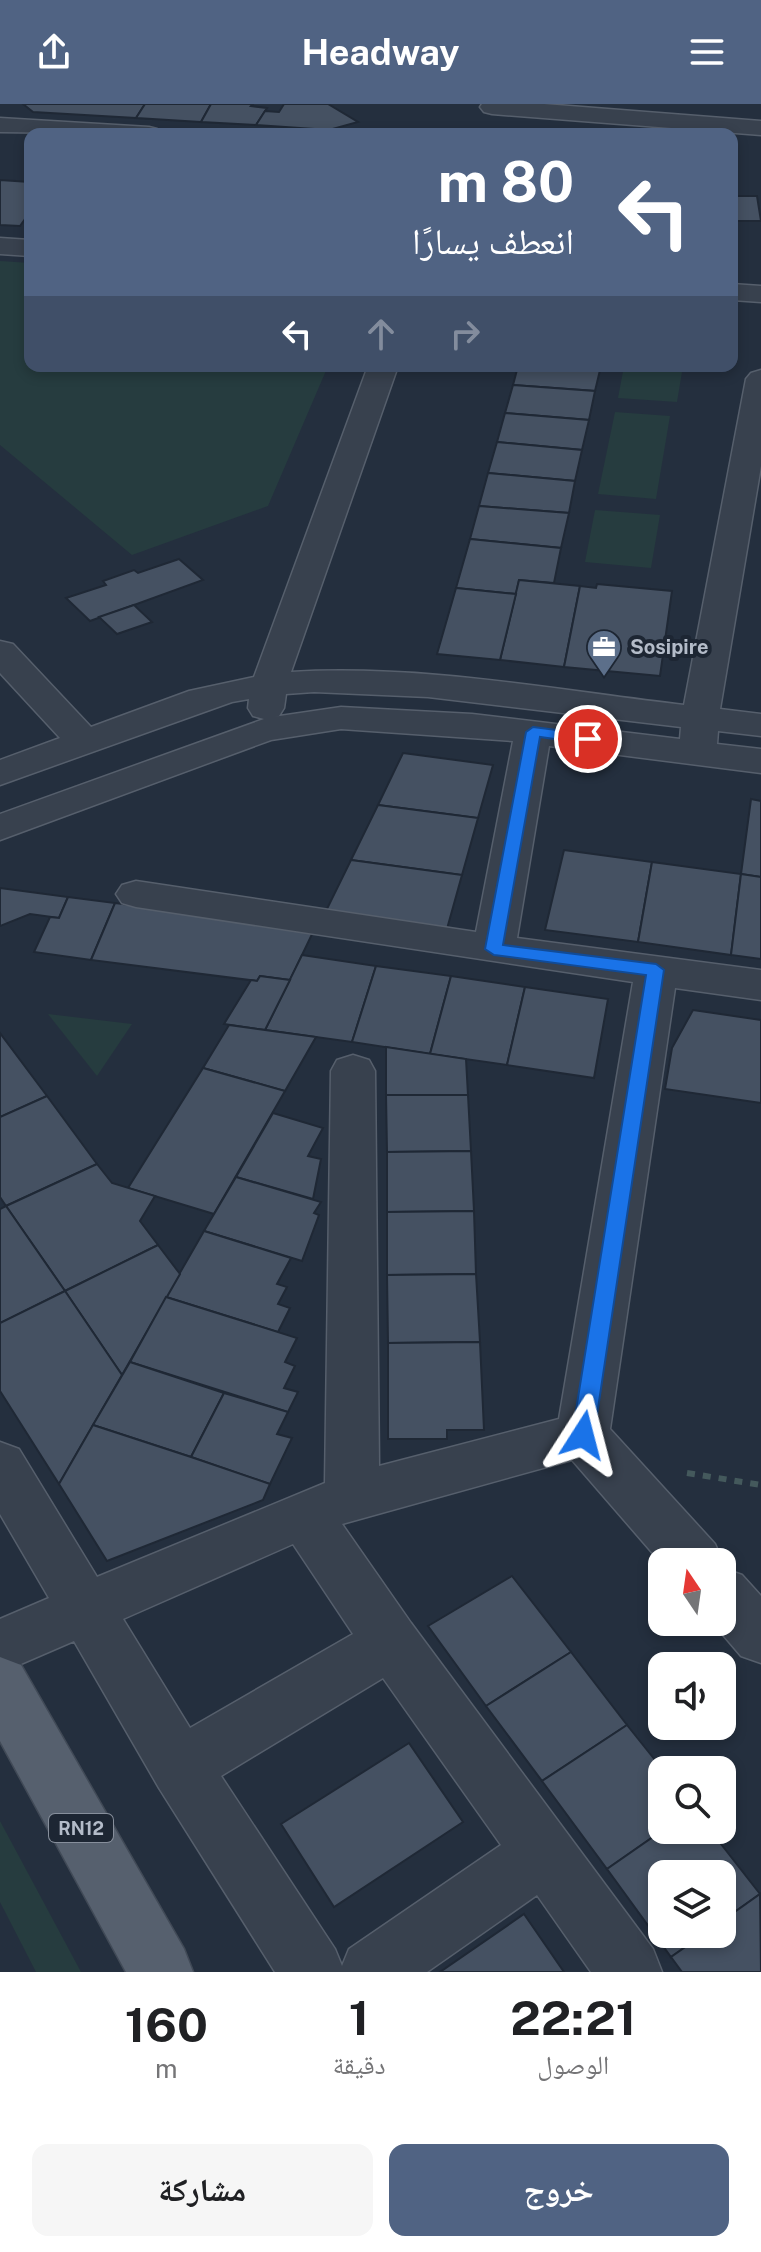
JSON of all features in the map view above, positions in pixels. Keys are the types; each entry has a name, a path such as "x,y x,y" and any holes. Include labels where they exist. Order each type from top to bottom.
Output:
{"main road":[{"name":"RN12","path":"0,1684 161,1972"}],"street":[{"path":"482,128 492,105 761,128"},
{"path":"0,125 50,128"},
{"path":"0,246 24,248"},
{"path":"738,292 761,294"},
{"path":"263,730 269,684 381,372"},
{"path":"699,735 761,379"},
{"path":"0,652 84,741"},
{"path":"0,773 202,699 269,684 378,681 699,735 761,761"},
{"path":"0,828 263,730 306,722 378,718 533,732 699,735 761,725"},
{"path":"494,949 533,732"},
{"path":"136,894 494,949 761,985"},
{"path":"583,1435 656,970"},
{"path":"353,1071 328,1505 391,1642 630,1972"},
{"path":"0,1646 328,1505 583,1435"},
{"path":"583,1435 683,1548"},
{"path":"0,1465 180,1767 312,1972"},
{"path":"736,1609 761,1637"},
{"path":"180,1767 391,1642"},
{"path":"372,1972 545,1852"}],"green space":[{"path":"0,261 24,263 24,372 325,372 268,506 132,555 0,445"},
{"path":"623,372 682,372 677,402 618,398"},
{"path":"615,412 670,416 656,499 598,494"},
{"path":"595,510 660,515 651,568 585,562"},
{"path":"48,1014 132,1024 97,1076"},
{"path":"0,1821 81,1972 36,1972 0,1902"}],"building":[{"path":"23,104 145,104 136,118 33,112"},
{"path":"145,104 211,104 201,122 136,118"},
{"path":"211,104 253,104 251,106 267,108 256,125 201,122"},
{"path":"284,104 328,104 358,122 336,128 256,125 265,111 279,112"},
{"path":"0,180 24,182 24,220 20,226 0,225"},
{"path":"738,196 757,196 761,221 738,221"},
{"path":"516,372 600,372 595,391 513,385"},
{"path":"513,385 595,391 589,420 505,413"},
{"path":"505,413 589,420 582,450 497,442"},
{"path":"497,442 582,450 575,481 488,473"},
{"path":"488,473 575,481 569,513 479,506"},
{"path":"479,506 569,513 561,548 470,539"},
{"path":"470,539 561,548 554,583 519,580 516,594 456,588"},
{"path":"179,559 203,580 90,621 66,598 106,585 103,581 134,570 138,573"},
{"path":"519,580 580,586 564,667 500,660"},
{"path":"597,584 672,591 660,676 564,667 580,586 596,588"},
{"path":"456,588 516,594 500,660 437,654"},
{"path":"134,605 152,622 117,634 99,617"},
{"path":"403,753 493,765 478,818 378,805"},
{"path":"751,799 761,801 761,877 741,874"},
{"path":"378,805 478,818 462,875 351,860"},
{"path":"564,850 652,862 638,942 545,930"},
{"path":"351,860 462,875 445,936 322,919"},
{"path":"652,862 741,874 731,955 638,942"},
{"path":"741,874 761,877 761,959 731,955"},
{"path":"0,888 68,897 59,918 30,914 0,926"},
{"path":"68,897 115,903 91,960 34,952 50,917 59,918"},
{"path":"115,903 315,928 290,980 260,976 257,981 91,960"},
{"path":"302,955 376,966 352,1042 265,1030"},
{"path":"376,966 451,976 430,1054 352,1042"},
{"path":"260,976 290,980 265,1030 224,1024 251,980 257,981"},
{"path":"451,976 525,987 507,1065 430,1054"},
{"path":"525,987 608,999 594,1078 507,1065"},
{"path":"693,1010 761,1020 761,1103 665,1089 672,1048"},
{"path":"229,1025 316,1037 285,1091 203,1068"},
{"path":"0,1033 47,1096 0,1117"},
{"path":"386,1047 466,1059 468,1095 386,1095"},
{"path":"203,1068 285,1091 214,1214 128,1188"},
{"path":"386,1095 468,1095 471,1151 387,1152"},
{"path":"47,1096 97,1164 6,1206 0,1197 0,1117"},
{"path":"273,1113 323,1128 308,1156 321,1159 313,1199 236,1177"},
{"path":"471,1151 474,1211 387,1212 387,1152"},
{"path":"97,1164 112,1183 155,1196 140,1221 158,1245 65,1291 6,1206"},
{"path":"236,1177 321,1202 314,1213 319,1215 302,1261 204,1231"},
{"path":"6,1206 65,1291 0,1323 0,1209"},
{"path":"474,1211 476,1274 387,1275 387,1212"},
{"path":"204,1231 291,1258 277,1284 287,1287 278,1304 290,1308 278,1332 166,1297"},
{"path":"158,1245 180,1274 122,1375 65,1291"},
{"path":"476,1274 480,1342 388,1343 387,1275"},
{"path":"65,1291 122,1375 59,1484 0,1391 0,1323"},
{"path":"166,1297 297,1338 285,1362 295,1366 284,1388 298,1392 288,1412 130,1362"},
{"path":"480,1342 484,1430 447,1430 447,1439 388,1439 388,1343"},
{"path":"130,1362 224,1393 191,1457 93,1425"},
{"path":"224,1393 288,1412 277,1434 292,1438 270,1484 191,1457"},
{"path":"93,1425 270,1484 263,1500 107,1561 59,1484"},
{"path":"512,1576 571,1652 486,1706 428,1626"},
{"path":"571,1652 627,1725 542,1781 486,1706"},
{"path":"627,1725 652,1756 648,1756 648,1840 607,1869 542,1781"},
{"path":"409,1743 463,1822 334,1907 281,1824"},
{"path":"648,1840 648,1844 721,1844 733,1860 648,1860 648,1925 607,1869"},
{"path":"736,1863 760,1894 736,1911"},
{"path":"760,1894 761,1972 682,1972 671,1957 684,1948 736,1948 736,1911"},
{"path":"524,1914 564,1972 440,1972"},
{"path":"664,1948 684,1948 671,1957"}],"place":[{"name":"Sosipire","path":"604,678"}],"route":[{"path":"583,1435 656,970 494,949 533,732 588,739"}]}
